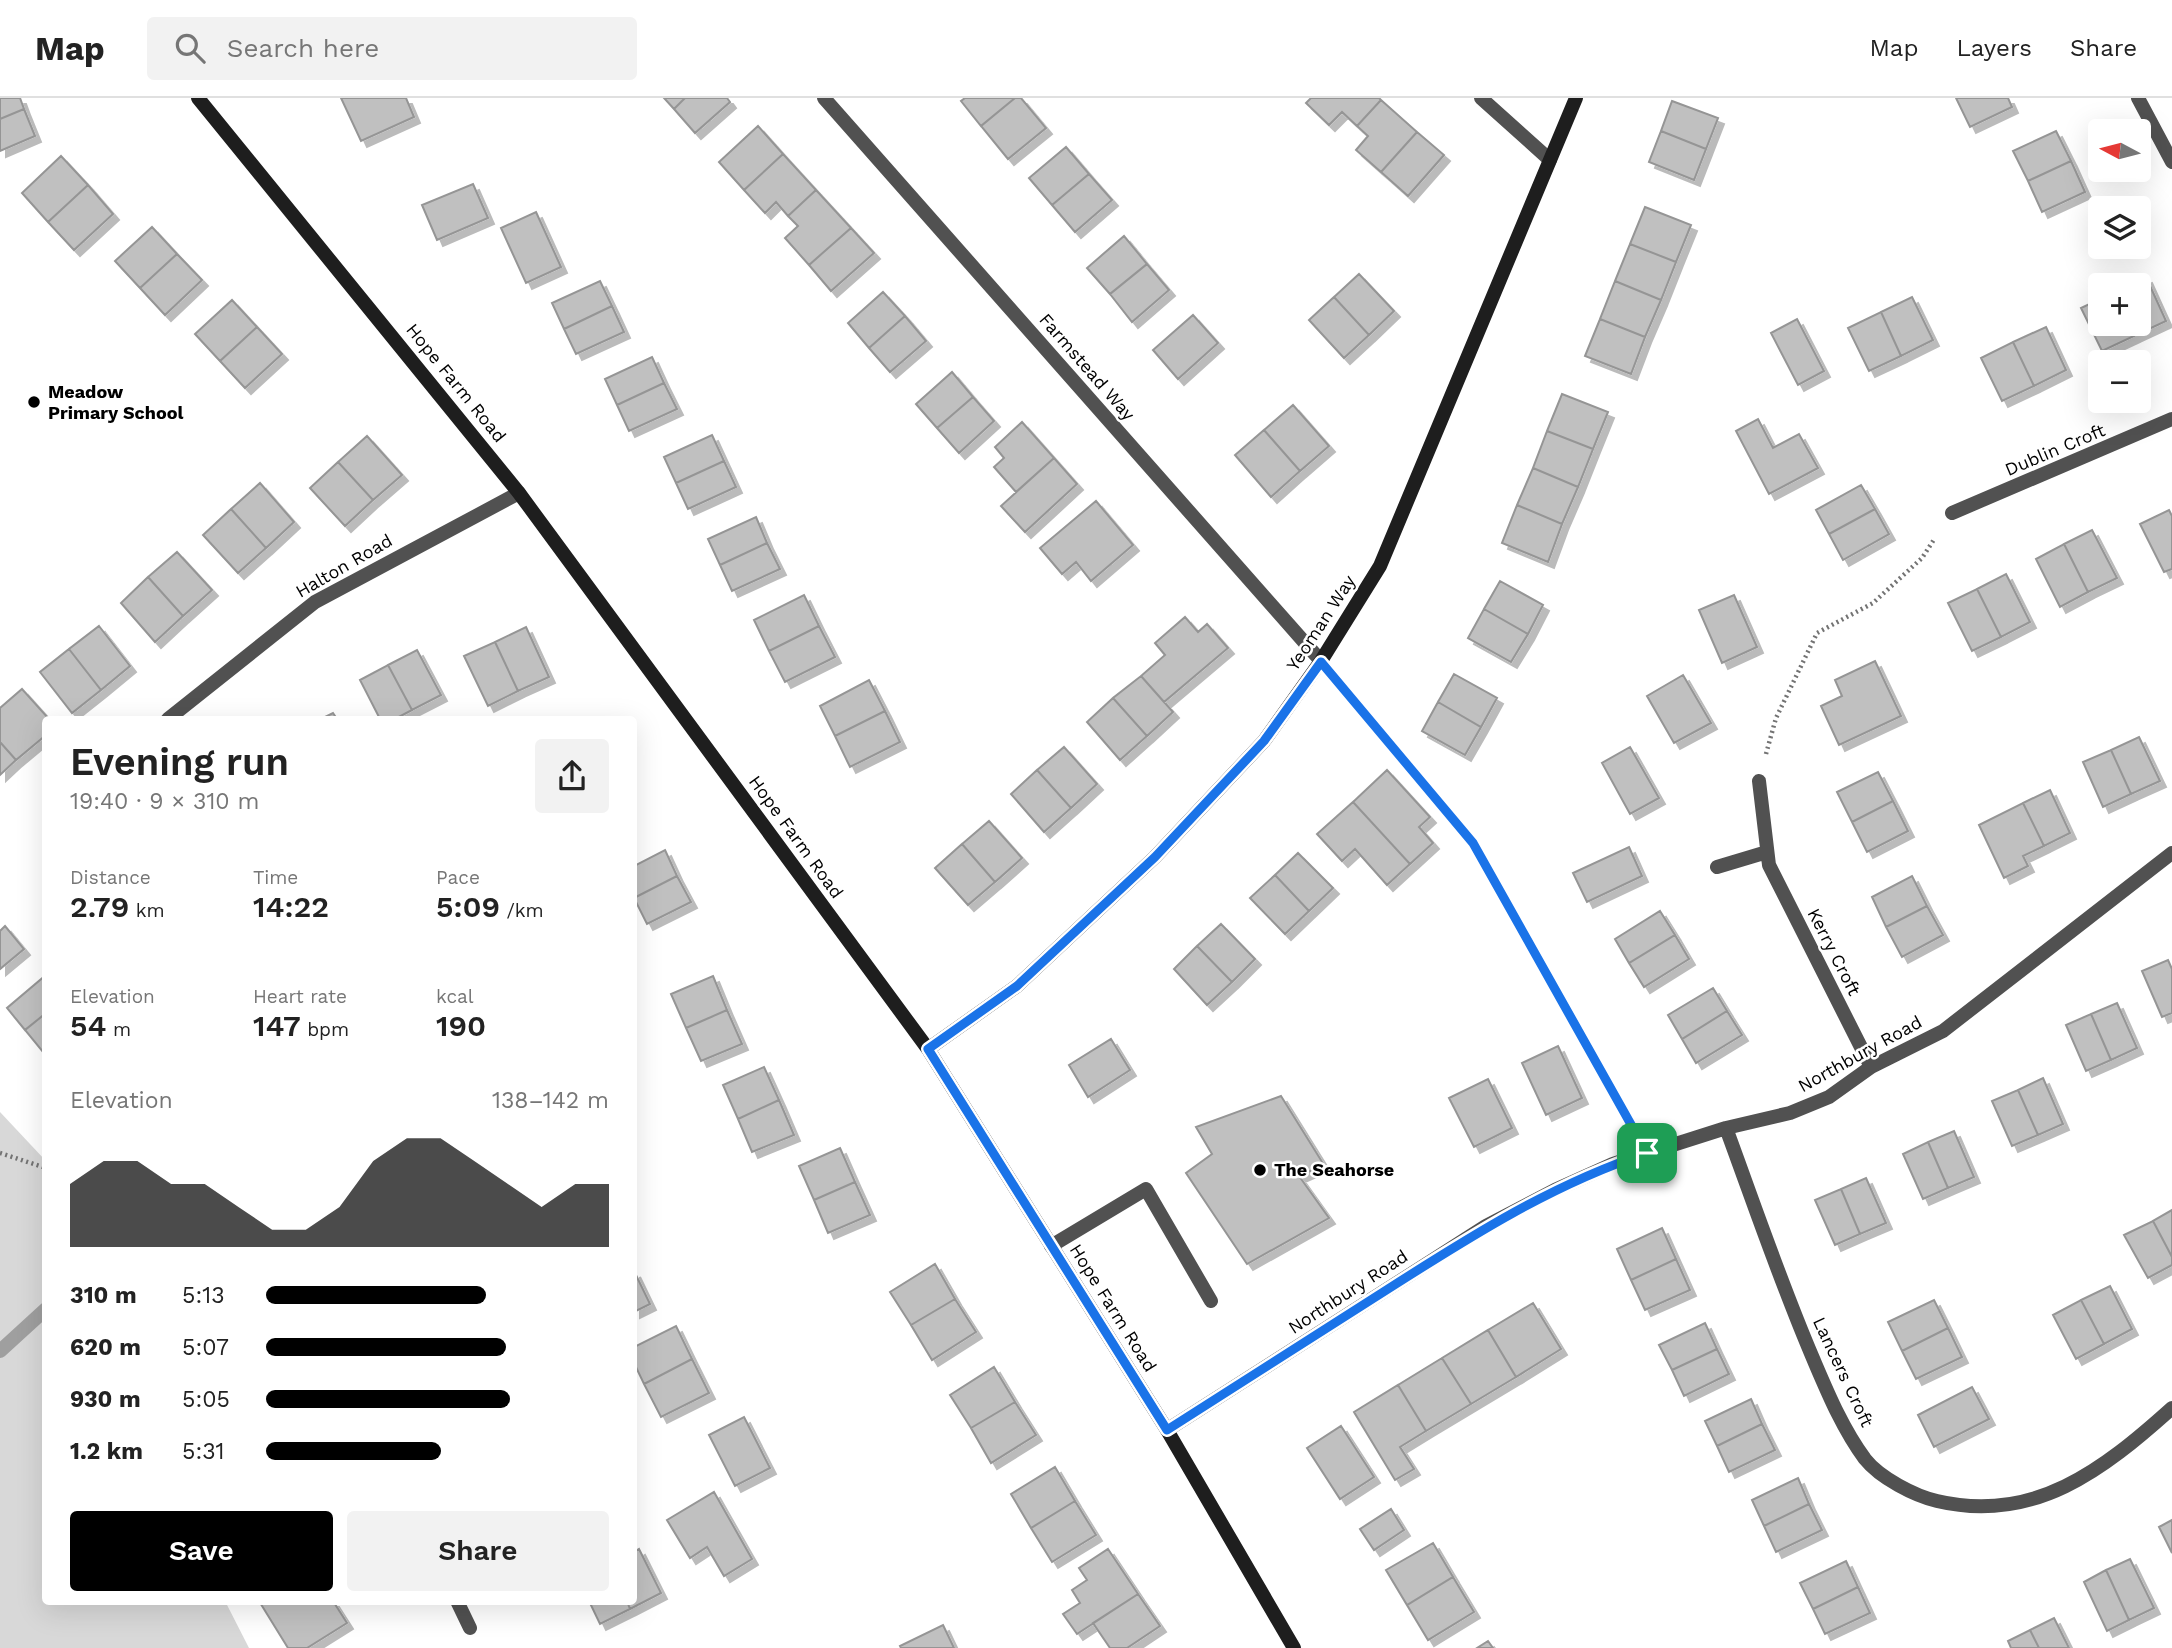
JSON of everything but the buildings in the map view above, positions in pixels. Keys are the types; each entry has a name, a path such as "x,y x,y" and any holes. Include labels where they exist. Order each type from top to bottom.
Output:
{"street":[{"name":"Hope Farm Road","path":"198,98 519,493 928,1049 1167,1430 1291,1647"},
{"name":"Farmstead Way","path":"824,98 1321,662"},
{"path":"1481,98 1550,160"},
{"name":"Yeoman Way","path":"928,1049 1017,986 1155,857 1264,741 1321,662 1380,566 1576,98"},
{"path":"2138,98 2172,162"},
{"name":"Dublin Croft","path":"1952,513 2172,419"},
{"name":"Halton Road","path":"172,716 315,602 519,493"},
{"name":"Kerry Croft","path":"1759,781 1769,865 1871,1067"},
{"path":"1717,867 1767,852"},
{"name":"Northbury Road","path":"1167,1430 1486,1226 1578,1180 1647,1153 1726,1128 1790,1113 1829,1097 1871,1067 1943,1031 2172,853"},
{"name":"Lancers Croft","path":"1726,1128 1798,1323 1836,1412 1867,1462 1915,1496 1966,1508 2017,1505 2066,1488 2108,1460 2172,1408"},
{"path":"1051,1246 1146,1189 1211,1301"},
{"path":"459,1605 470,1628"}],"path":[{"path":"1759,781 1776,718 1817,633 1873,603 1923,558 1952,513"},
{"path":"1321,662 1473,843 1647,1153"},
{"path":"0,1153 42,1167"}],"shaded area":[{"path":"0,1112 42,1157 42,1605 227,1605 249,1648 0,1648"}],"waterway":[{"path":"0,1351 42,1313"}],"place":[{"name":"Meadow Primary School","path":"34,402"},
{"name":"The Seahorse","path":"1260,1170"}],"route":[{"path":"1321,662 1473,843 1647,1153 1613,1164 1555,1190 1486,1226 1167,1430 928,1049 1017,986 1155,857 1264,741 1321,662"}]}
